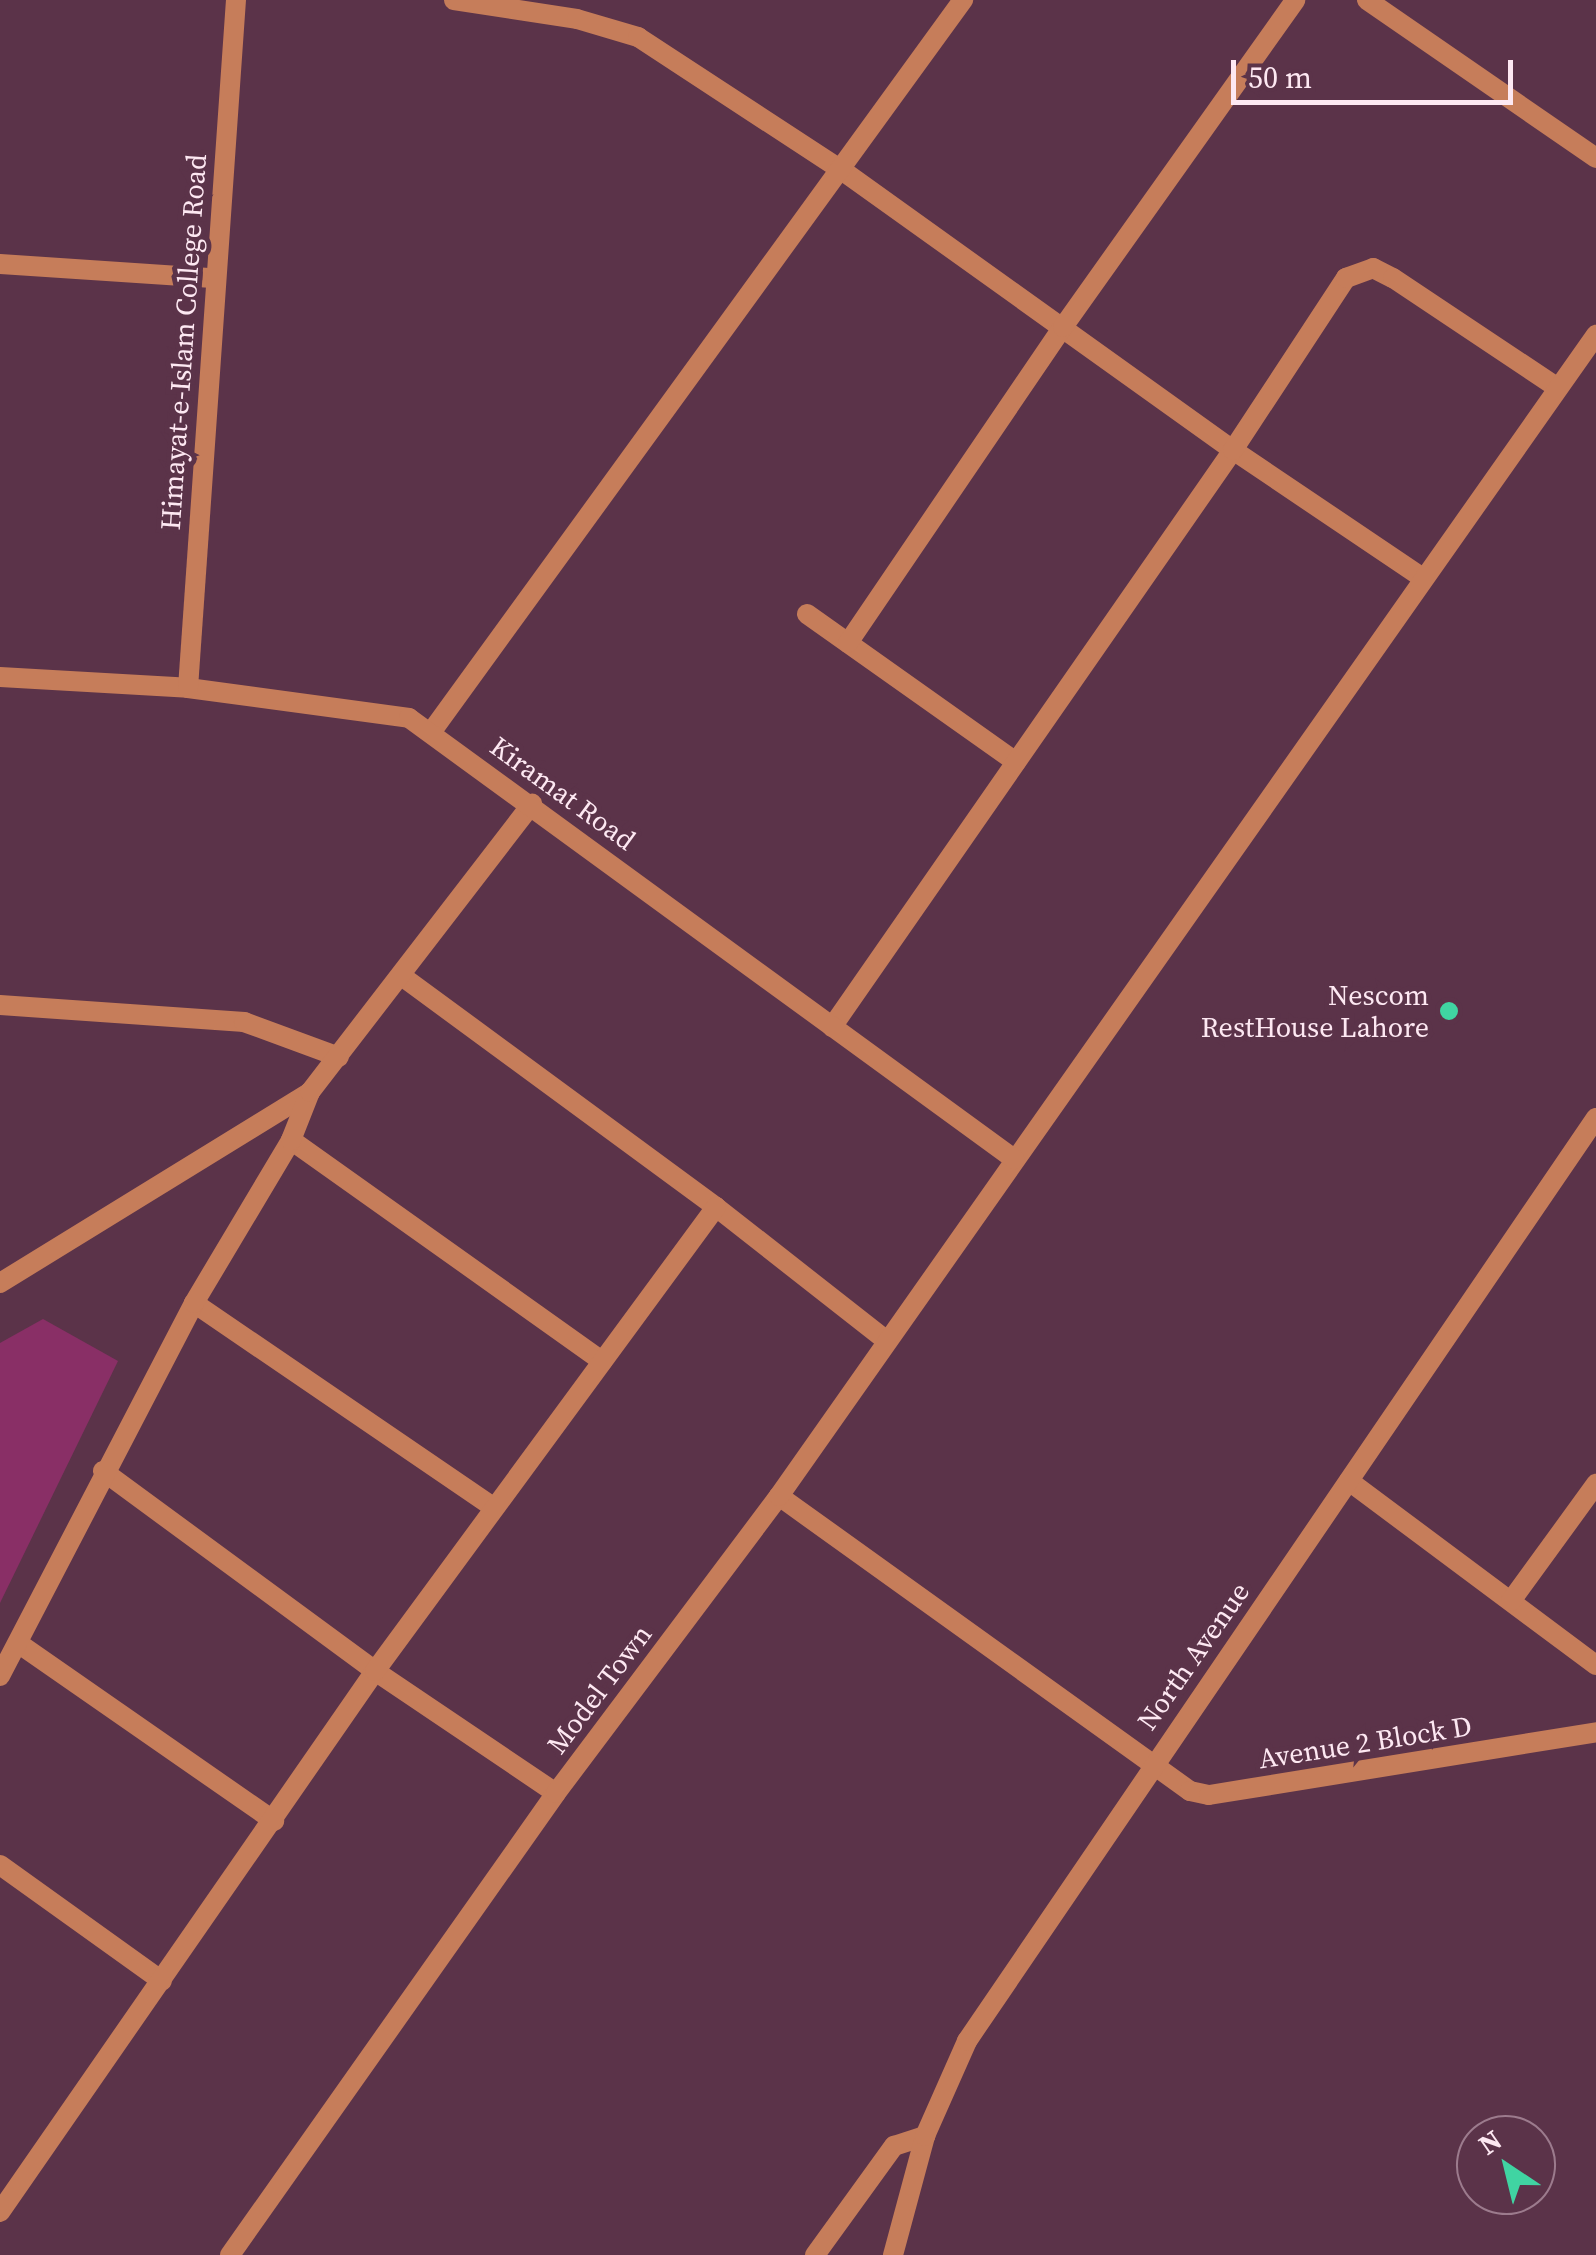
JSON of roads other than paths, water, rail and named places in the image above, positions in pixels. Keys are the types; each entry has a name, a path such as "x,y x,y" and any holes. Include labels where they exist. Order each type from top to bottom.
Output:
{"street":[{"name":"Himayat-e-Islam College Road","path":"188,688 213,278 236,0"},
{"path":"454,0 577,18 638,37 843,171 1233,450 1423,578"},
{"path":"432,731 843,171 963,0"},
{"path":"848,643 1063,326 1295,0"},
{"path":"1367,0 1596,158"},
{"path":"0,264 213,278"},
{"path":"832,1027 1233,450 1346,278 1356,271 1373,268 1394,278 1558,388"},
{"name":"Model Town","path":"230,2255 556,1792 779,1496 1596,336"},
{"path":"807,614 1016,762"},
{"name":"Kiramat Road","path":"0,678 188,688 409,718 432,731 1014,1158"},
{"path":"0,1676 103,1471 194,1303 291,1140 310,1092 403,977 532,804"},
{"path":"403,977 716,1207 887,1341"},
{"path":"0,1005 244,1022 339,1057"},
{"path":"0,1283 310,1092"},
{"name":"North Avenue","path":"893,2255 926,2136 966,2041 1150,1765 1596,1118"},
{"path":"291,1140 602,1360"},
{"path":"0,2212 274,1821 374,1671 716,1207"},
{"path":"194,1303 493,1507"},
{"path":"103,1471 374,1671 556,1792"},
{"path":"1349,1481 1596,1665"},
{"path":"1511,1601 1596,1484"},
{"name":"Avenue 2 Block D","path":"779,1496 1150,1765 1181,1786 1208,1795 1596,1732"},
{"path":"18,1642 274,1821"},
{"path":"0,1865 162,1982"},
{"path":"814,2255 894,2146 926,2136"}],"place":[{"name":"Nescom RestHouse Lahore","path":"1449,1011"}]}
